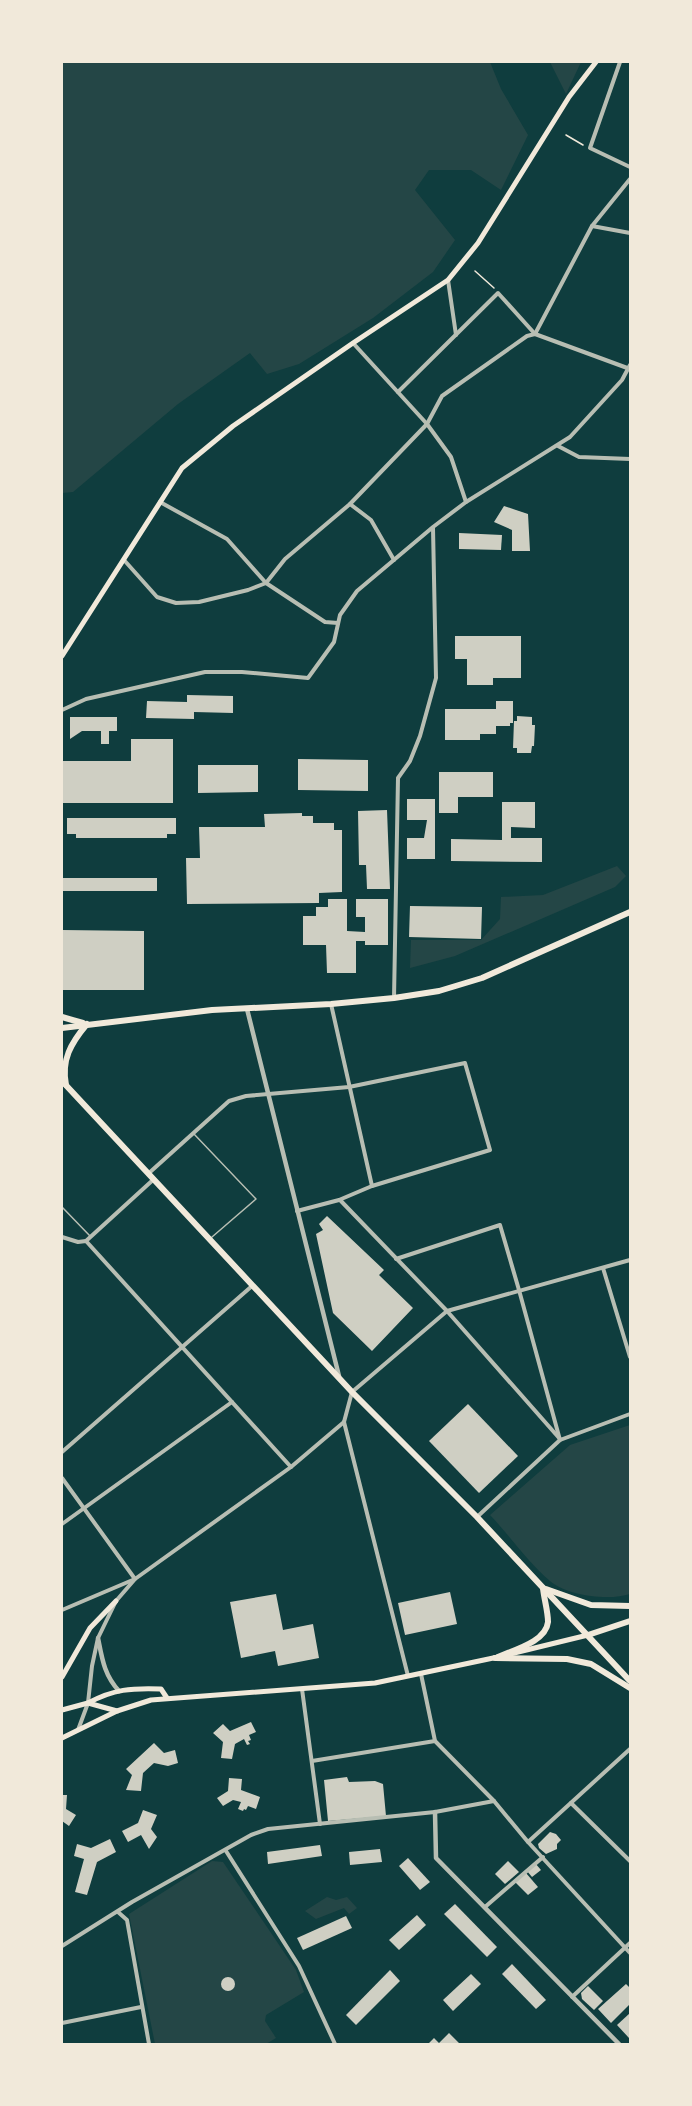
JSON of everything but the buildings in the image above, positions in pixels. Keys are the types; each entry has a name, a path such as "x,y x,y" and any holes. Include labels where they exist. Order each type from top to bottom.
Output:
{"main road":[{"path":"62,656 182,468 233,426 352,343 448,280 478,243 569,97 596,62"},
{"path":"62,1028 212,1010 331,1004 439,991 482,978 630,912"},
{"path":"62,1017 87,1024"},
{"path":"87,1024 68,1050 64,1062 64,1083 252,1287 352,1392 477,1517 630,1681"},
{"path":"543,1588 577,1602 591,1605 630,1606"},
{"path":"495,1658 539,1638 545,1630 548,1622 543,1588"},
{"path":"62,1677 90,1629 116,1601"},
{"path":"62,1738 117,1711 151,1700 375,1683 495,1658 588,1635 630,1621"},
{"path":"495,1658 567,1659 591,1664 630,1688"},
{"path":"62,1710 88,1703 106,1693 119,1691 160,1689 167,1698"},
{"path":"88,1703 117,1711"}],"street":[{"path":"620,62 590,148 630,167"},
{"path":"124,560 157,597 176,603 199,602 248,590 266,583 285,559 350,504 428,424 442,396 527,336 535,334 592,225 630,179"},
{"path":"592,225 630,233"},
{"path":"448,280 456,335"},
{"path":"62,711 86,699 205,672 242,672 308,678 334,642 340,615 357,591 466,502 570,437 622,380 630,367 535,334 498,293 398,392"},
{"path":"352,343 428,424 451,457 466,502"},
{"path":"558,446 579,457 630,459"},
{"path":"160,502 227,539 266,583 325,622 338,623"},
{"path":"350,504 371,520 394,560"},
{"path":"394,998 398,778 410,761 420,736 436,678 433,527"},
{"path":"331,1004 372,1186"},
{"path":"247,1009 339,1378"},
{"path":"62,1238 78,1242 86,1241 91,1237 229,1101 246,1096 349,1087 465,1063 490,1150 372,1186 339,1200 297,1211"},
{"path":"339,1200 447,1311 560,1440"},
{"path":"396,1259 500,1225 560,1440"},
{"path":"86,1241 291,1467"},
{"path":"408,1677 344,1422 352,1392 447,1311 630,1260"},
{"path":"603,1268 630,1357"},
{"path":"62,1452 252,1287"},
{"path":"62,1524 232,1402"},
{"path":"477,1517 560,1440 630,1414"},
{"path":"62,1610 135,1579 291,1467 344,1422"},
{"path":"62,1478 135,1579"},
{"path":"78,1730 88,1703 98,1638 116,1601 135,1579"},
{"path":"98,1638 103,1668 110,1682 119,1691"},
{"path":"421,1674 435,1741 494,1801 528,1842 630,1953"},
{"path":"302,1689 320,1824"},
{"path":"312,1761 435,1741"},
{"path":"528,1842 630,1749"},
{"path":"62,1946 132,1902 252,1835 268,1829 435,1812 494,1801"},
{"path":"571,1803 630,1859"},
{"path":"435,1812 436,1858 619,2044"},
{"path":"226,1851 299,1966 334,2044"},
{"path":"485,1907 543,1857"},
{"path":"118,1912 127,1920 149,2044"},
{"path":"571,1997 630,1943"},
{"path":"62,2023 141,2007"}],"lane":[{"path":"194,1133 256,1199 210,1239"},
{"path":"62,1207 91,1237"}],"path":[{"path":"566,135 584,145"},
{"path":"475,272 496,290"}],"shaded area":[{"path":"62,62 490,62 501,89 528,135 501,190 471,170 429,170 415,190 455,240 433,272 373,318 299,364 267,374 250,353 178,404 73,492 62,493"},
{"path":"550,62 581,62 566,94"},
{"path":"617,866 626,876 615,887 455,956 410,968 411,940 481,940 500,919 501,897 543,895"},
{"path":"630,1425 630,1594 600,1597 578,1594 558,1586 542,1574 490,1515 570,1445"},
{"path":"212,1861 223,1862 296,1970 304,1992 266,2015 265,2021 276,2038 266,2044 155,2044 129,1914"},
{"path":"327,1897 336,1900 347,1897 357,1908 349,1914 344,1908 316,1919 305,1911"}]}
